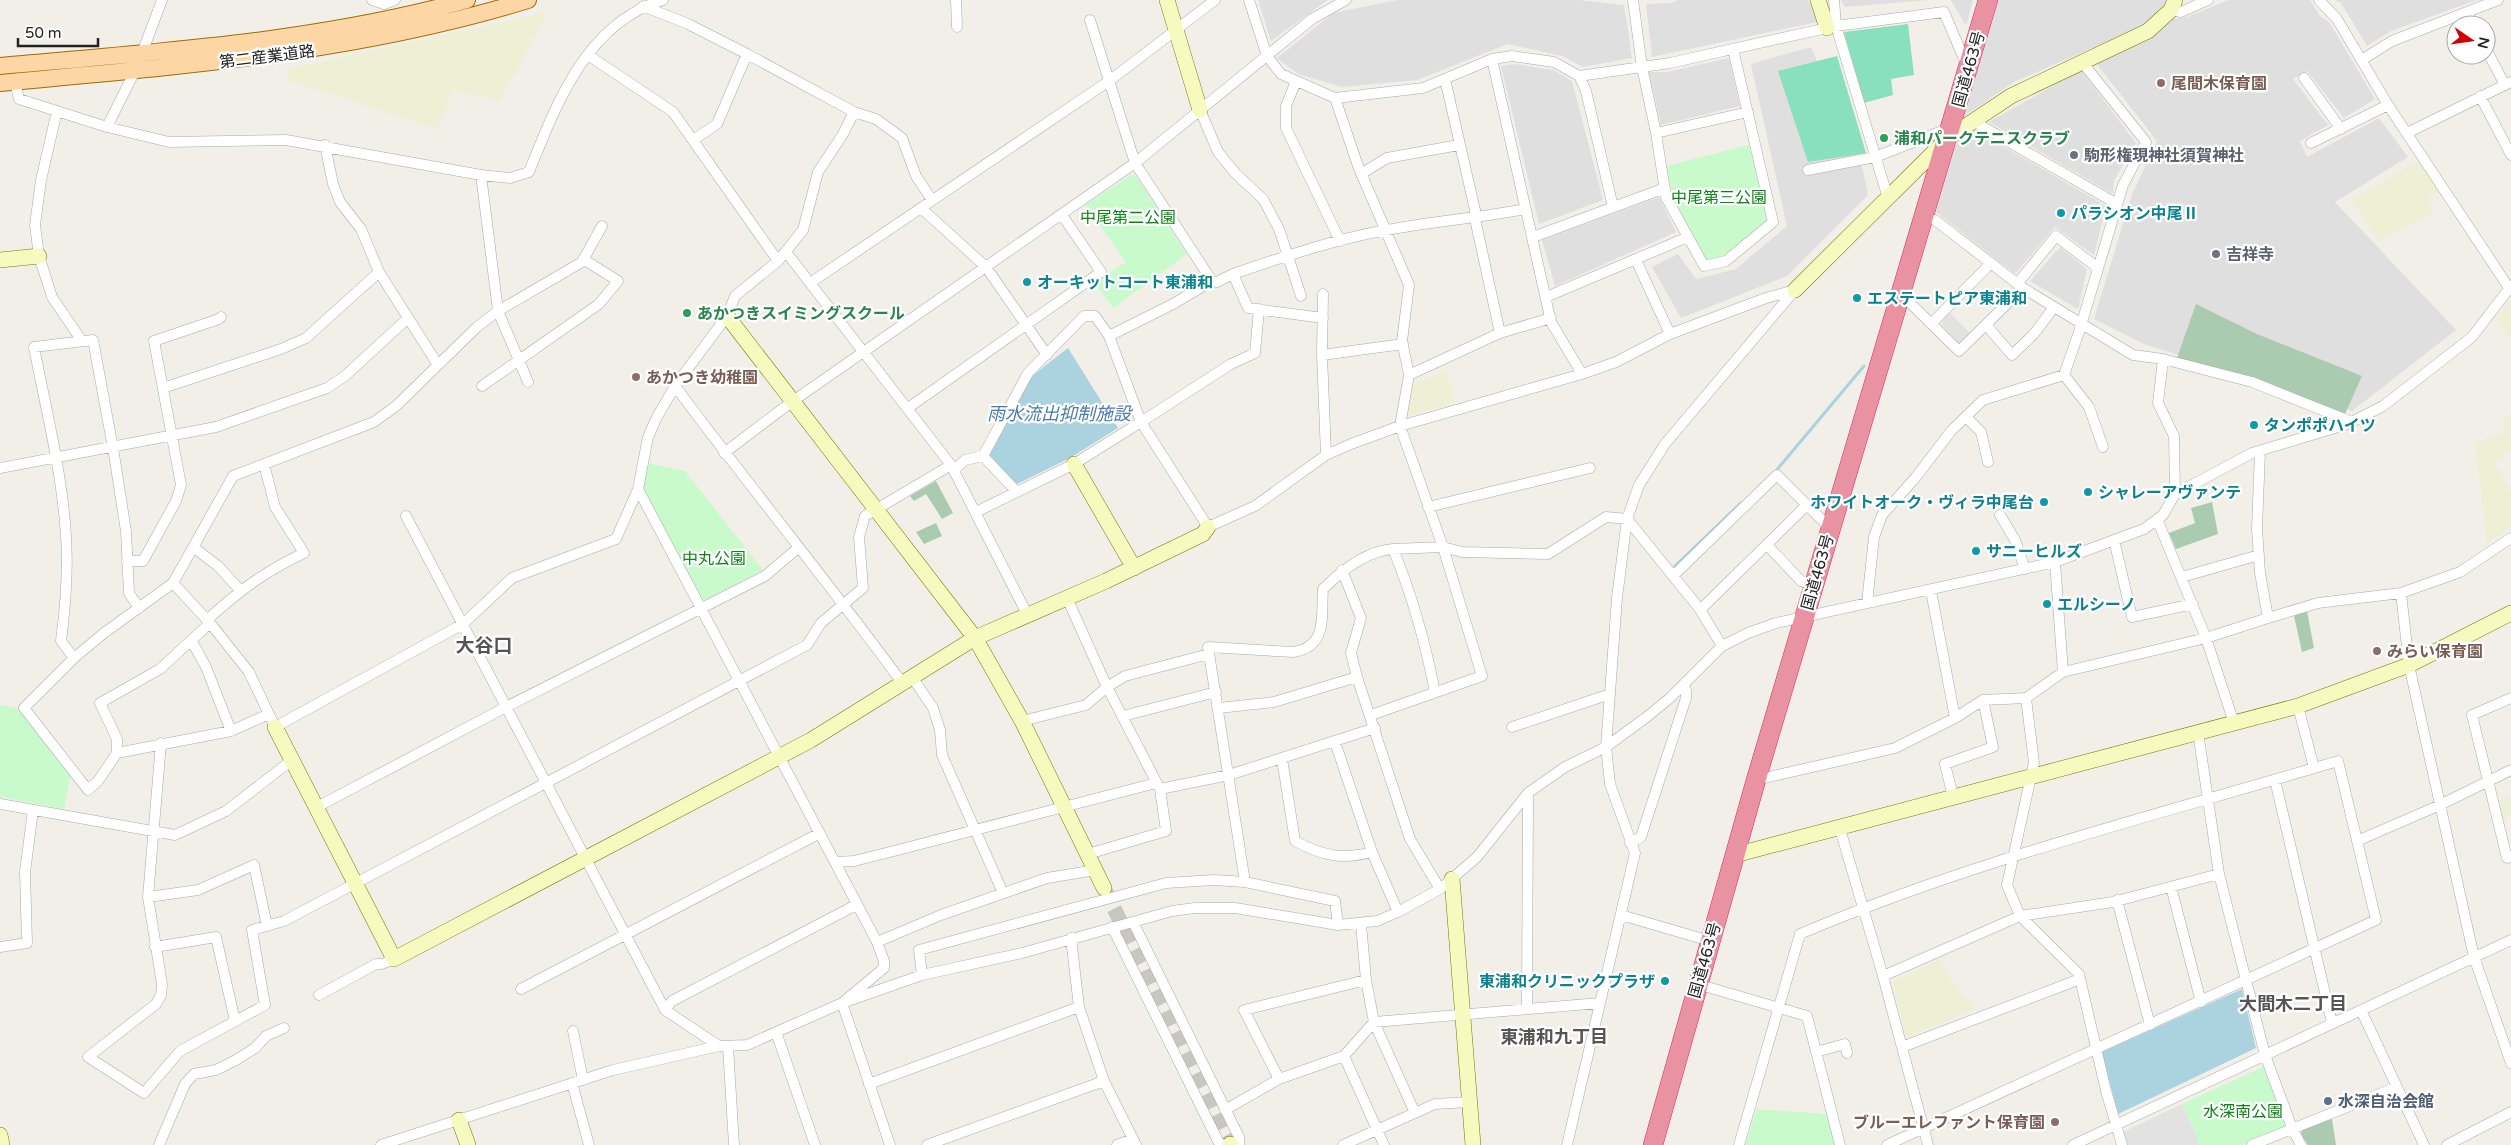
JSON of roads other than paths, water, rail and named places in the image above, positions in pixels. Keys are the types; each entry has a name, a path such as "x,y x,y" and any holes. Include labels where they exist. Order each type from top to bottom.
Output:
{"highway":[{"name":"国道463号","path":"1653,1145 1756,780 1899,296 1931,217 1950,133 1988,0"}],"main road":[{"name":"第二産業道路","path":"0,66 142,54 321,32 467,0"},
{"name":"第二産業道路","path":"7,82 256,58 322,49 466,18 528,0"}],"street":[{"path":"107,126 136,70 162,0"},
{"path":"372,0 384,4 395,0"},
{"path":"7,82 19,99 107,126 169,142 286,140 325,145 481,175 510,178 528,172 558,101 570,78 588,55 606,35 644,6 663,0"},
{"path":"956,0 957,27"},
{"path":"1167,0 1200,110 1218,152 1236,174 1263,199 1279,230 1301,296"},
{"path":"810,284 1109,81 1214,0"},
{"path":"1250,0 1267,56 1281,74 1335,98 1423,88 1492,59 1512,56 1554,62 1579,76 1586,91 1613,207"},
{"path":"724,453 793,401 1135,163 1312,19 1346,0"},
{"path":"1633,0 1642,67 1656,133 1666,198 1704,266 1726,261 1773,222 1733,49"},
{"path":"1818,0 1831,27 1888,198"},
{"path":"1831,27 1834,0"},
{"path":"1808,170 1875,157 1950,133 1973,121 2011,96 2148,31 2173,5 2181,12 2208,0"},
{"path":"2175,494 2260,451 2352,422 2383,406 2472,337 2510,287 2388,105 2363,59 2337,19 2319,0"},
{"path":"2363,59 2392,41 2498,0"},
{"path":"644,6 688,24 854,112 876,119 902,138 916,176 932,200"},
{"path":"1579,76 1703,57 1831,27 1944,12 1968,68"},
{"path":"1090,20 1135,163 1212,281"},
{"path":"693,140 717,124 747,54"},
{"path":"588,55 673,112 778,261"},
{"path":"1492,59 1550,318 1582,374"},
{"path":"2064,376 2082,323 2122,185 2146,142 2082,62"},
{"path":"2407,133 2508,83 2496,64"},
{"path":"2304,78 2341,128"},
{"path":"1445,79 1475,210 1475,219 1500,333"},
{"path":"1296,81 1286,106 1286,128 1340,241"},
{"path":"2480,96 2511,155"},
{"path":"1335,98 1361,174 1409,285 1403,344 1409,375 1400,426 1443,547 1482,676 1370,715"},
{"path":"2311,143 2388,105"},
{"path":"57,111 34,225 39,256 52,297 82,341"},
{"path":"117,753 160,743 231,731 272,720 463,624 512,578 616,538 638,489 648,438 657,417 675,386 727,316 735,296 778,261 803,230 818,172 843,134 854,112"},
{"path":"1656,133 1748,112"},
{"path":"1973,121 2117,204"},
{"path":"1567,1145 1635,853 1610,784 1606,747 1617,598 1627,519 1639,486 1665,444 1795,290 1888,198 1950,133"},
{"path":"325,145 333,184 340,202 361,229 379,272 438,365"},
{"path":"1361,174 1386,158 1459,145"},
{"path":"481,175 498,311 528,382"},
{"path":"1532,237 1665,188"},
{"path":"921,208 986,267 1048,355"},
{"path":"1109,336 1173,304 1212,281 1217,282 1233,274 1288,255 1386,230 1475,219 1526,209"},
{"path":"908,408 1100,272 1062,215"},
{"path":"1931,217 2020,286 2133,354 2163,359 2252,382 2352,422"},
{"path":"264,464 275,507 304,553 269,570 240,590 191,640 146,679 100,703 117,739 117,753 98,781 88,790 24,708 74,658 173,583 233,476 264,464 374,422 402,400 470,333 498,311 583,258 602,226"},
{"path":"1899,296 1909,302 1958,351 1986,324 2020,286 2056,236 2098,268"},
{"path":"1546,297 1688,237"},
{"path":"786,252 952,467 1027,614"},
{"path":"0,260 39,256"},
{"path":"482,386 599,304 618,280 583,258"},
{"path":"1636,260 1670,334"},
{"path":"1932,324 1990,264"},
{"path":"164,388 281,349 306,338 379,272"},
{"path":"1233,274 1245,305 1248,308 1322,318"},
{"path":"319,995 376,964 382,964 394,959 779,758 908,681 975,638 1134,568 1203,534 1208,528 1256,506 1326,455 1400,426 1582,374 1616,362 1670,334 1766,298 1795,290"},
{"path":"1323,294 1322,355 1326,455"},
{"path":"1986,324 2012,355 2034,334 2054,307"},
{"path":"976,512 1074,464 1231,364 1255,353 1259,309"},
{"path":"727,316 975,638 1022,721 1104,888"},
{"path":"160,743 148,897 162,984 161,995 156,1004 88,1057 144,1093 180,1050 265,1005 252,930 284,921 544,782 807,645 821,623 863,588 859,537 866,516 964,460 983,456 1028,373 1048,355 1084,316 1095,316 1109,336 1141,422 1208,528"},
{"path":"127,562 144,561 180,493 181,485 154,341 220,317"},
{"path":"0,468 114,448 216,427 327,388 345,376 408,318"},
{"path":"1409,375 1500,333 1550,318"},
{"path":"74,658 60,641 66,589 65,524 56,458 34,347 93,340 114,448 126,531 129,593 139,608"},
{"path":"1322,355 1403,344"},
{"path":"381,1145 394,1143 613,1070 723,1046 747,1045 842,1003 922,975 1022,953 1172,911 1214,907 1249,909 1338,925 1377,921 1398,912 1440,889 1477,857 1528,793 1565,767 1606,747 1648,716 1683,685 1722,646 1748,633 1804,616 1931,591 2055,562 2144,529 2163,515 2175,494 2174,436 2158,403 2163,359"},
{"path":"1867,603 1874,537 1882,516 1916,477 1951,431 1983,400 2064,376"},
{"path":"2064,376 2089,407 2103,447"},
{"path":"675,386 798,548 908,681 933,708 940,730 942,756 1003,893"},
{"path":"1966,416 1981,432 1988,462"},
{"path":"2260,451 2256,529 2268,618"},
{"path":"983,456 1017,492"},
{"path":"1074,464 1134,568"},
{"path":"1428,507 1590,468"},
{"path":"1674,575 1777,475 1830,528"},
{"path":"638,489 877,942 884,961 884,968 842,1003"},
{"path":"1700,610 1807,505"},
{"path":"2000,515 2016,540 2025,569"},
{"path":"406,516 664,1010 723,1046"},
{"path":"1245,882 1208,647 1294,652 1306,650 1314,644 1320,634 1323,589 1342,570 1383,549 1443,547 1462,552 1548,554 1606,517 1627,519 1674,575 1700,610 1722,646"},
{"path":"2157,519 2206,638 2234,723"},
{"path":"1756,780 1895,748 1955,718 1982,700 2026,698 2063,672 2206,638 2318,603 2401,593 2460,572 2511,538"},
{"path":"2114,540 2132,618 2192,604"},
{"path":"1767,545 1801,581 1814,585"},
{"path":"193,547 218,566 240,590"},
{"path":"317,807 765,576 798,548"},
{"path":"1393,549 1412,593 1425,644 1434,692"},
{"path":"2182,577 2259,554"},
{"path":"2055,562 2063,672"},
{"path":"1342,570 1361,618 1351,653 1356,677 1375,728 1410,839 1440,889"},
{"path":"173,583 208,621 249,672 394,959"},
{"path":"1931,591 1955,718"},
{"path":"2401,593 2409,665 2474,957 2507,1036 2511,1063"},
{"path":"1066,598 1107,687 1158,786 1166,831 1088,854"},
{"path":"1735,855 1840,829 1953,797 2031,778 2298,706 2409,665 2511,613"},
{"path":"191,640 206,667 231,731"},
{"path":"1022,721 1086,705 1107,687 1125,676 1209,654"},
{"path":"1219,708 1274,702 1356,677"},
{"path":"1630,843 1642,837 1686,698 1686,690 1683,685"},
{"path":"1123,716 1216,692"},
{"path":"1512,728 1610,694"},
{"path":"2026,698 2034,763 2007,885 2020,916 2079,974 2115,1125 2122,1145"},
{"path":"1953,797 1945,764 1993,748 1982,700"},
{"path":"2511,700 2472,714 2507,858 2511,856"},
{"path":"2298,706 2314,768"},
{"path":"835,862 854,861 1064,806 1158,786 1229,775 1375,728"},
{"path":"2198,732 2219,874 2265,1055 2292,1128 2301,1145"},
{"path":"1335,742 1372,852 1398,912"},
{"path":"1282,759 1295,841 1313,851 1334,856 1353,857 1372,852"},
{"path":"0,804 176,835 184,833 226,811 292,760"},
{"path":"1739,1145 1800,934 1863,907 2014,856 2338,761 2376,920 1887,1145"},
{"path":"2357,841 2440,805 2511,770"},
{"path":"2275,780 2332,1024"},
{"path":"1527,1009 1528,793"},
{"path":"0,947 27,943 25,872 33,810"},
{"path":"1840,829 1884,976 1928,1145"},
{"path":"521,989 820,833"},
{"path":"148,897 198,890 254,865 267,926"},
{"path":"877,942 941,915 1047,878 1096,870"},
{"path":"1884,976 2020,916 2117,900 2219,874"},
{"path":"1452,879 1473,1145"},
{"path":"922,975 919,950 1156,885 1204,880 1245,882 1336,901 1338,925"},
{"path":"2171,886 2201,1002"},
{"path":"2117,900 2150,1025"},
{"path":"664,1010 672,1001 856,905"},
{"path":"1621,915 1710,941"},
{"path":"1112,927 1218,1141 1230,1145 1239,1137 1133,922"},
{"path":"1361,924 1366,980 1374,1022 1415,1113"},
{"path":"155,947 216,937 235,1021"},
{"path":"1071,938 1079,1007 1104,1082 1135,1142 1117,1145"},
{"path":"2073,1145 2511,940"},
{"path":"1902,1047 2080,979"},
{"path":"1279,1079 1244,1010 1366,980"},
{"path":"1698,984 1807,1016 1840,1145"},
{"path":"842,1003 890,1145"},
{"path":"1225,1110 1279,1079 1344,1056 1374,1022 1600,1003"},
{"path":"869,1084 1079,1007"},
{"path":"2361,1010 2424,1145"},
{"path":"159,1145 182,1090 194,1074 216,1070 236,1060 255,1048 266,1036 284,1028"},
{"path":"573,1032 583,1080"},
{"path":"776,1032 815,1145"},
{"path":"1816,1052 1845,1044 1847,1053"},
{"path":"723,1046 734,1145"},
{"path":"1344,1056 1384,1145"},
{"path":"927,1145 1104,1082"},
{"path":"572,1084 589,1145"},
{"path":"2252,1145 2397,1087"},
{"path":"1343,1145 1435,1104 1470,1102"},
{"path":"2447,1145 2511,1112"},
{"path":"459,1120 468,1145"},
{"path":"0,1135 2,1145"}],"water":[{"name":"雨水流出抑制施設","path":"1068,348 1118,428 1070,458 1017,484 988,456 1032,376"},
{"path":"2242,989 2256,1048 2118,1114 2102,1052"}],"waterway":[{"path":"1775,472 1864,366"},
{"path":"1675,566 1741,503"}],"tunnel":[{"path":"1104,888 1230,1144"}],"place":[{"name":"尾間木保育園","path":"2161,83"},
{"name":"浦和パークテニスクラブ","path":"1884,138"},
{"name":"駒形権現神社須賀神社","path":"2074,155"},
{"name":"パラシオン中尾Ⅱ","path":"2061,213"},
{"name":"吉祥寺","path":"2216,254"},
{"name":"オーキットコート東浦和","path":"1027,282"},
{"name":"エステートピア東浦和","path":"1857,298"},
{"name":"あかつきスイミングスクール","path":"687,313"},
{"name":"あかつき幼稚園","path":"636,377"},
{"name":"タンポポハイツ","path":"2254,425"},
{"name":"シャレーアヴァンテ","path":"2088,492"},
{"name":"ホワイトオーク・ヴィラ中尾台","path":"2044,502"},
{"name":"サニーヒルズ","path":"1976,551"},
{"name":"エルシーノ","path":"2047,604"},
{"name":"みらい保育園","path":"2377,651"},
{"name":"東浦和クリニックプラザ","path":"1665,981"},
{"name":"水深自治会館","path":"2328,1101"},
{"name":"ブルーエレファント保育園","path":"2055,1122"}],"district":[{"name":"大谷口","path":"484,645"},
{"name":"大間木二丁目","path":"2293,1004"},
{"name":"東浦和九丁目","path":"1554,1037"}],"park label":[{"name":"中尾第三公園","path":"1719,197"},
{"name":"中尾第二公園","path":"1128,217"},
{"name":"中丸公園","path":"714,558"},
{"name":"水深南公園","path":"2243,1111"}]}
